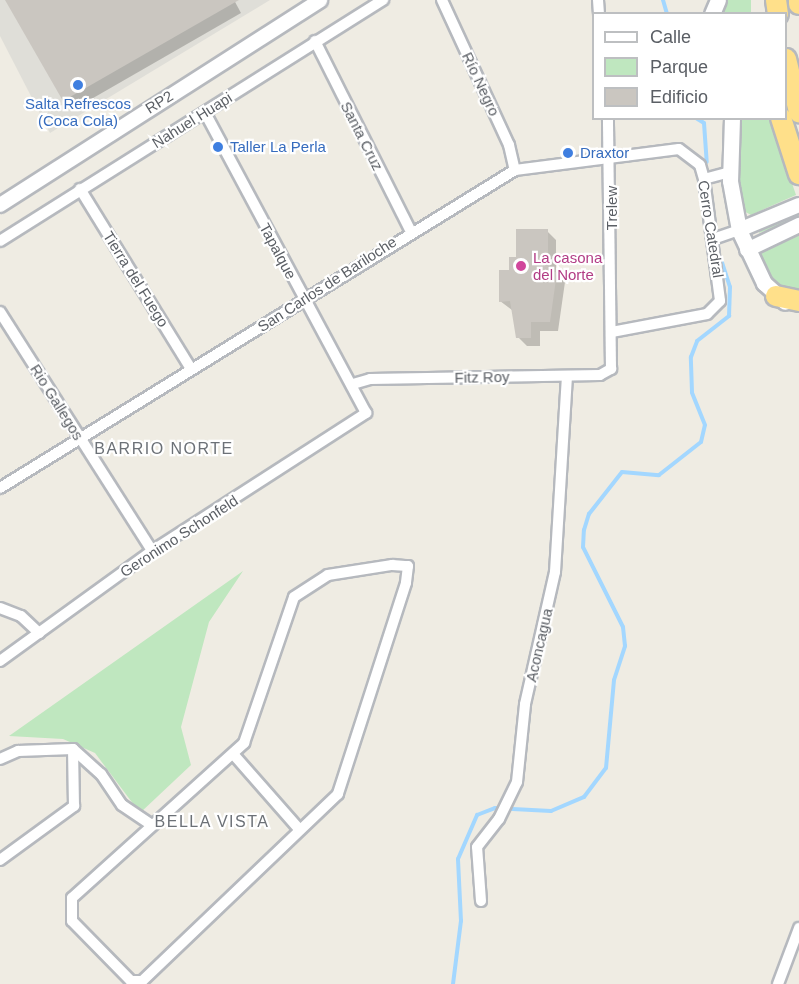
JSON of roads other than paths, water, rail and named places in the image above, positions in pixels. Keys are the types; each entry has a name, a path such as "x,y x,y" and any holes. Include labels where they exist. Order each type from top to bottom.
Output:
{"highway":[{"path":"787,63 799,112"},
{"path":"783,120 799,173"},
{"path":"776,296 799,301"}],"main road":[{"path":"732,120 730,172 739,230 747,250 776,296 799,308"}],"street":[{"name":"RP2","path":"0,205 320,0"},
{"name":"Nahuel Huapi","path":"0,241 383,0"},
{"name":"Río Negro","path":"442,0 509,144 515,170"},
{"name":"Santa Cruz","path":"315,41 410,230"},
{"name":"Tapalque","path":"205,113 304,301 366,408 362,419"},
{"name":"Trelew","path":"608,120 612,156 611,369"},
{"name":"San Carlos de Bariloche","path":"0,488 304,301 410,230 515,170 679,149"},
{"name":"Cerro Catedral","path":"612,332 707,314 720,301 704,179 700,165 679,149"},
{"path":"704,179 730,172"},
{"name":"Tierra del Fuego","path":"80,189 191,369"},
{"path":"713,240 799,205"},
{"path":"747,250 799,225"},
{"name":"Rio Gallegos","path":"0,312 152,551"},
{"name":"Fitz Roy","path":"353,384 370,379 567,376 611,369"},
{"name":"Aconcagua","path":"481,901 477,847 499,819 521,767 525,704 555,572 567,376"},
{"name":"Geronimo Schonfeld","path":"0,661 152,551 362,419"},
{"path":"408,566 344,784 142,981 131,981 72,921 70,905 150,824 234,755 249,734 294,597 328,575 408,566"},
{"path":"0,608 21,616 39,633"},
{"path":"0,759 18,751 73,749 100,774 122,806 150,824"},
{"path":"0,860 74,806 73,749"},
{"path":"234,755 299,829"},
{"path":"778,984 799,928"}],"waterway":[{"path":"663,0 666,12"},
{"path":"699,120 704,123 707,162"},
{"path":"453,984 461,921 458,859 477,815 495,808 551,811 584,797 606,768 614,680 625,646 623,627 583,547 584,530 589,514 622,472 659,475 701,442 705,425 692,392 691,357 697,341 729,316 730,287 722,262"}],"place":[{"name":"Salta Refrescos (Coca Cola)","path":"78,85"},
{"name":"Taller La Perla","path":"218,147"},
{"name":"Draxtor","path":"568,153"},
{"name":"La casona del Norte","path":"521,266"}],"district":[{"name":"BARRIO NORTE","path":"164,449"},
{"name":"BELLA VISTA","path":"212,822"}]}
